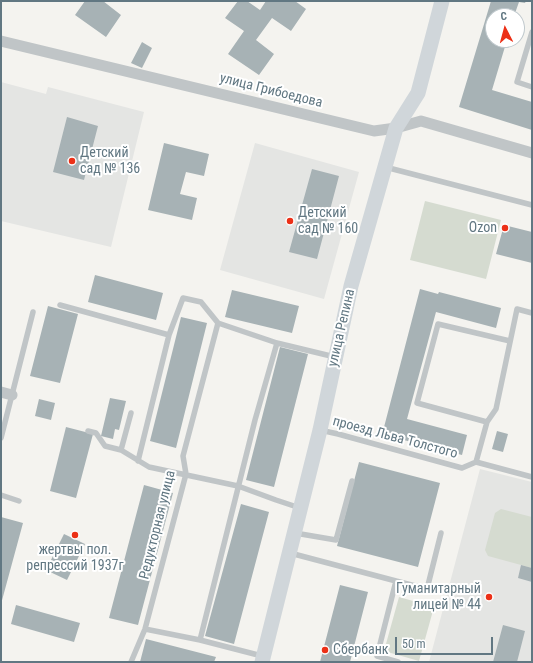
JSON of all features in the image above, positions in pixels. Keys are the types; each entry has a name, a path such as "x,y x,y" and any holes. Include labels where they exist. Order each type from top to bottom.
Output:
{"street":[{"name":"улица Репина","path":"263,659 320,430 351,286 396,128 418,93 442,1"},
{"name":"улица Грибоедова","path":"1,41 374,131 396,128 421,121 532,153"}],"lane":[{"path":"532,32 517,82 532,87"},
{"path":"385,167 532,205"},
{"path":"138,461 169,335 183,298 201,302 218,323 277,343 335,357"},
{"path":"60,305 169,335"},
{"path":"476,462 487,422 496,409 517,309 532,313"},
{"path":"1,438 6,394 33,312"},
{"name":"Редукторная улица","path":"131,662 144,629 186,474 183,456 218,323"},
{"path":"487,422 417,403 438,324 510,341"},
{"path":"200,640 254,420 277,343"},
{"path":"122,450 131,414"},
{"name":"проезд Льва Толстого","path":"320,430 462,468 476,462 532,476"},
{"path":"88,431 96,433 106,446 122,450 149,467 238,486 300,508"},
{"path":"294,533 336,540 352,481"},
{"path":"1,495 19,501"},
{"path":"289,553 428,589 442,533"},
{"path":"396,581 377,656 398,662"},
{"path":"144,629 200,640 263,659"}],"shaded area":[{"name":"Детский сад № 136","path":"1,82 46,94 48,87 144,112 111,247 1,221"},
{"name":"Детский сад № 160","path":"255,143 359,172 324,299 220,270"},
{"path":"425,201 501,220 486,279 410,260"},
{"name":"Гуманитарный лицей № 44","path":"480,469 532,482 532,662 429,662"},
{"path":"501,509 532,517 532,568 488,556 485,550 495,513"},
{"path":"399,597 434,607 419,661 384,651"}],"building":[{"path":"85,1 103,1 121,15 106,37 75,15"},
{"path":"238,1 247,1 260,10 266,1 295,1 306,9 291,31 272,18 256,40 274,54 259,75 228,54 244,31 225,18"},
{"path":"491,1 526,1 525,3 519,2 517,8 489,8"},
{"path":"485,21 485,48 505,48 492,90 532,102 532,130 459,107"},
{"path":"142,42 152,48 142,68 131,63"},
{"path":"67,117 98,126 84,180 53,172"},
{"path":"164,143 209,154 204,176 186,172 180,194 197,198 192,220 148,210"},
{"path":"312,169 339,176 317,259 289,252"},
{"path":"504,225 532,232 532,263 496,254"},
{"path":"95,275 163,293 156,320 88,302"},
{"path":"420,289 438,294 439,292 501,308 496,328 436,312 407,419 467,435 462,455 400,439 401,436 383,431"},
{"path":"232,290 299,306 292,333 225,317"},
{"path":"48,306 78,314 60,383 30,376"},
{"path":"181,317 207,323 176,448 150,441"},
{"path":"280,347 308,354 274,487 246,480"},
{"path":"110,398 126,401 119,430 115,429 113,439 101,436"},
{"path":"39,399 55,403 51,420 35,416"},
{"path":"66,427 93,434 76,498 50,491"},
{"path":"497,431 508,434 503,452 492,449"},
{"path":"359,462 440,483 418,567 337,546"},
{"path":"144,485 173,493 138,625 109,618"},
{"path":"241,504 269,512 234,644 205,636"},
{"path":"1,517 23,523 1,604"},
{"path":"64,534 85,544 67,580 46,570"},
{"path":"521,565 532,568 532,582 518,578"},
{"path":"340,585 368,592 350,662 320,662"},
{"path":"16,605 80,623 74,642 11,624"},
{"path":"503,625 525,631 517,662 493,662"},
{"path":"146,639 216,657 214,662 140,662"}],"place":[{"name":"Детский сад № 136","path":"72,161"},
{"name":"Детский сад № 160","path":"290,221"},
{"name":"Ozon","path":"505,228"},
{"name":"жертвы пол. репрессий 1937г","path":"75,535"},
{"name":"Гуманитарный лицей № 44","path":"489,597"},
{"name":"Сбербанк","path":"325,650"}]}
